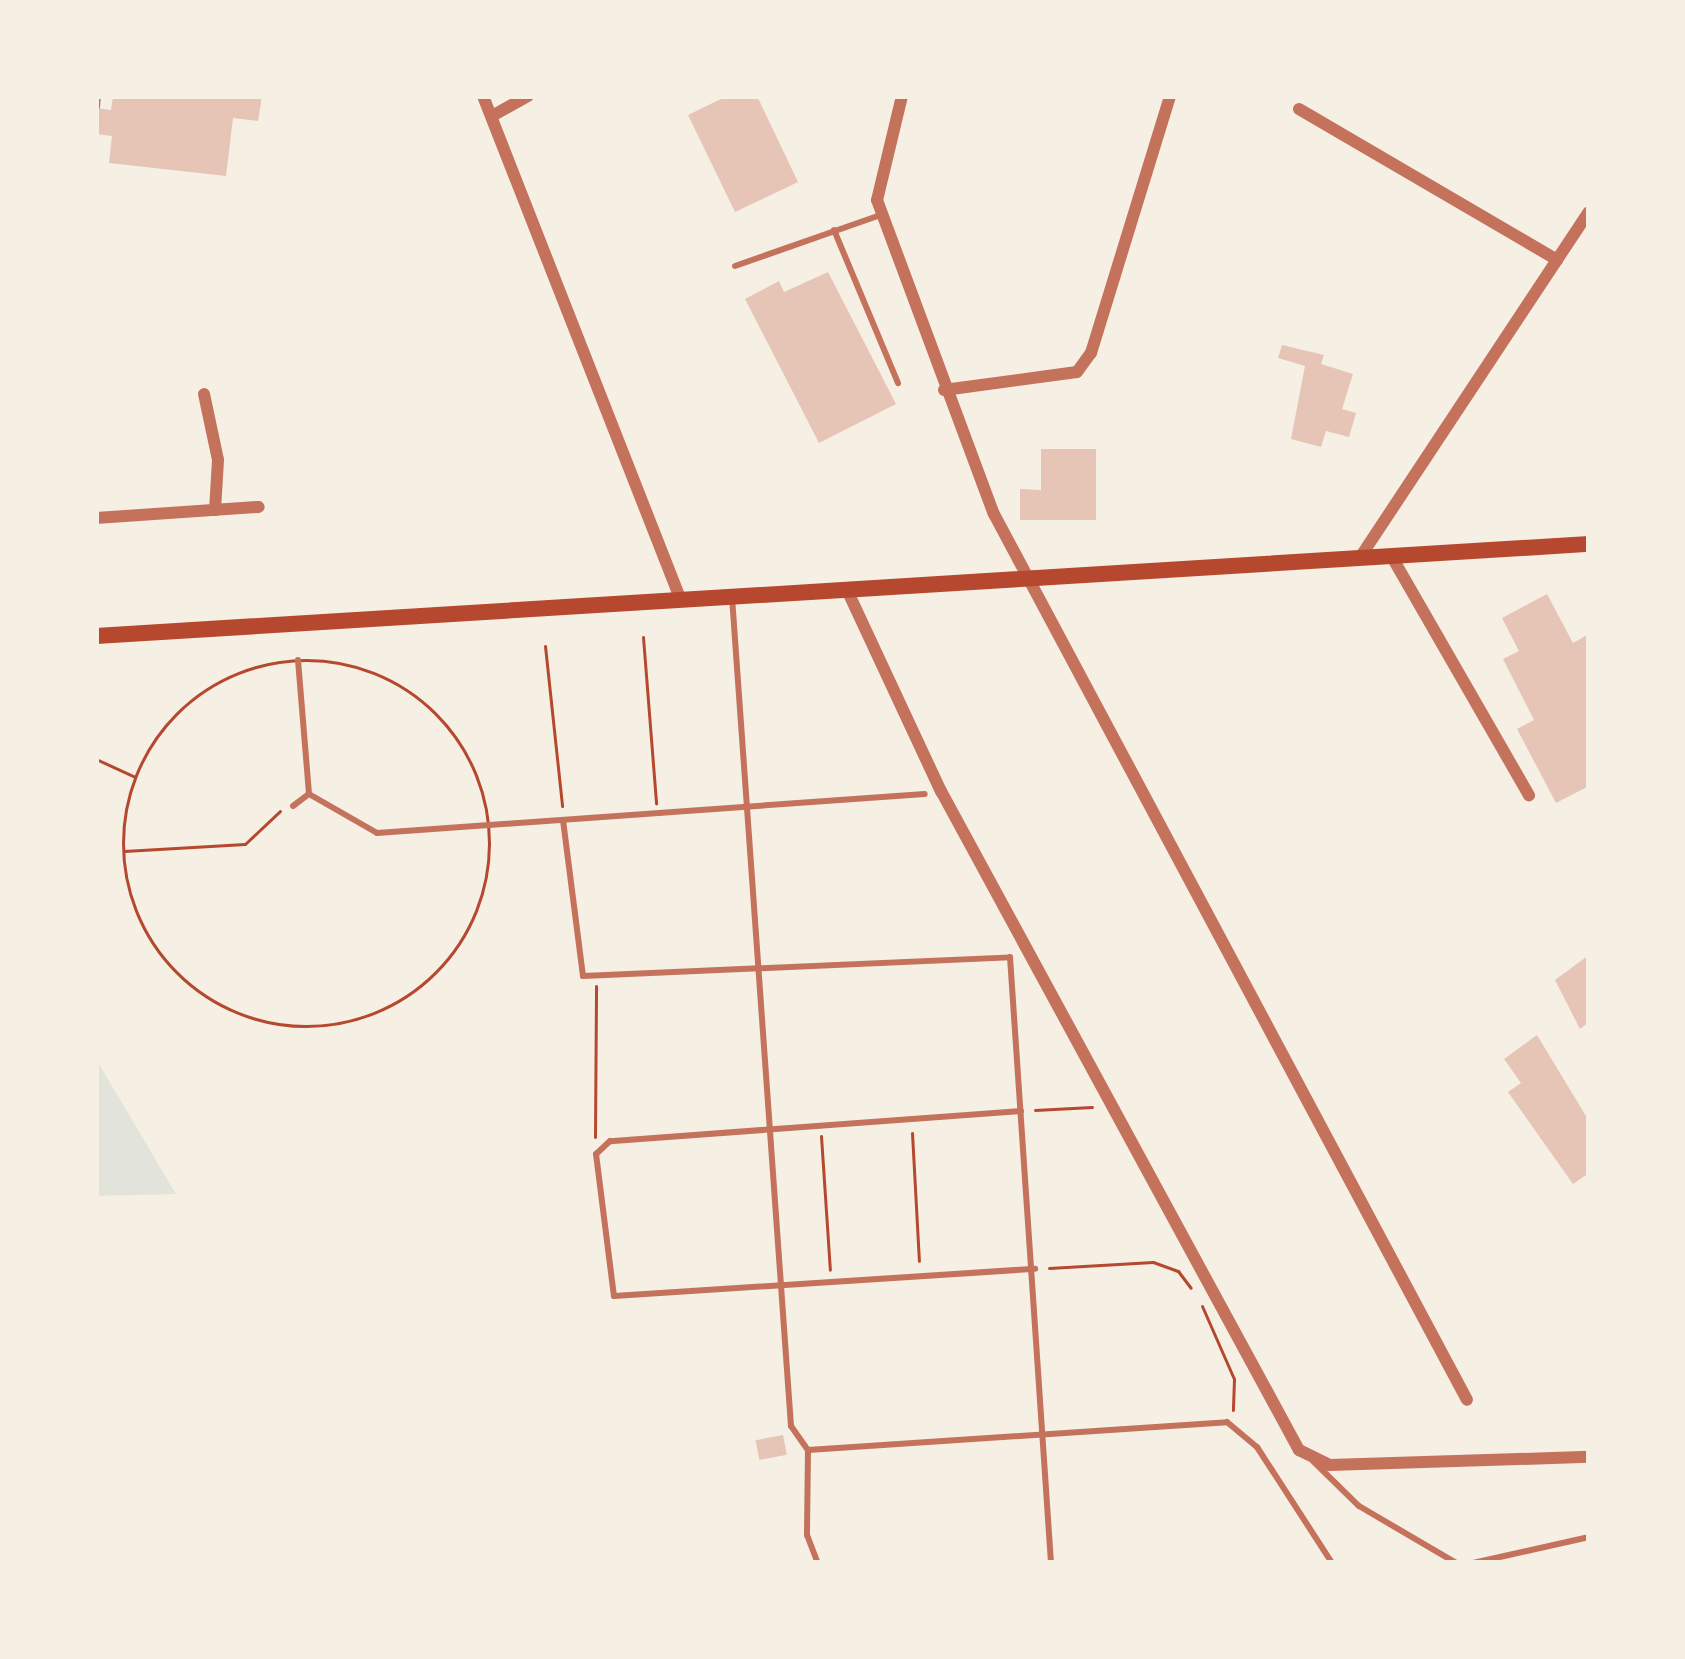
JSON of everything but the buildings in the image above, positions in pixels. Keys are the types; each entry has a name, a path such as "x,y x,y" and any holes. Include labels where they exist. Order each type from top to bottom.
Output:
{"main road":[{"path":"96,636 680,598 1029,583 1589,544"}],"street":[{"path":"483,96 680,598"},
{"path":"492,116 529,96"},
{"path":"902,96 878,174 881,215 944,390 1029,583 1467,1400"},
{"path":"944,390 1077,372 1091,353 1170,96"},
{"path":"1299,109 1558,260"},
{"path":"1359,559 1589,212"},
{"path":"204,394 218,460 215,510"},
{"path":"96,518 259,507"},
{"path":"1392,557 1529,795"},
{"path":"848,592 941,791 1288,1430 1313,1461 1589,1457"}],"lane":[{"path":"97,107 98,96"},
{"path":"735,266 881,215"},
{"path":"834,230 898,383"},
{"path":"732,597 790,1426 808,1450 807,1535 818,1563"},
{"path":"298,660 309,794"},
{"path":"309,794 377,832 925,794"},
{"path":"293,806 309,794"},
{"path":"563,820 575,959 583,976 1010,957 1035,1269 1051,1563"},
{"path":"1021,1111 599,1147 614,1297 1035,1269"},
{"path":"808,1450 1232,1424 1257,1447 1332,1563"},
{"path":"1313,1461 1360,1506 1456,1563"},
{"path":"1473,1563 1589,1537"}],"path":[{"path":"643,637 656,813"},
{"path":"545,646 563,820"},
{"path":"298,660 388,678 426,704 457,739 488,825 486,878 468,928 436,972 394,1004 344,1023 291,1027 240,1015 193,989 157,951 132,904 122,851 135,777 155,740 200,695 256,666 298,660"},
{"path":"96,759 135,777"},
{"path":"122,851 244,844 268,815 293,806"},
{"path":"596,979 600,1046 592,1069 599,1147"},
{"path":"1021,1111 1092,1107"},
{"path":"911,1119 920,1277"},
{"path":"821,1126 831,1284"},
{"path":"1035,1269 1153,1262 1178,1271 1234,1379 1232,1424"}],"shaded area":[{"path":"96,1059 176,1194 96,1196"}]}
